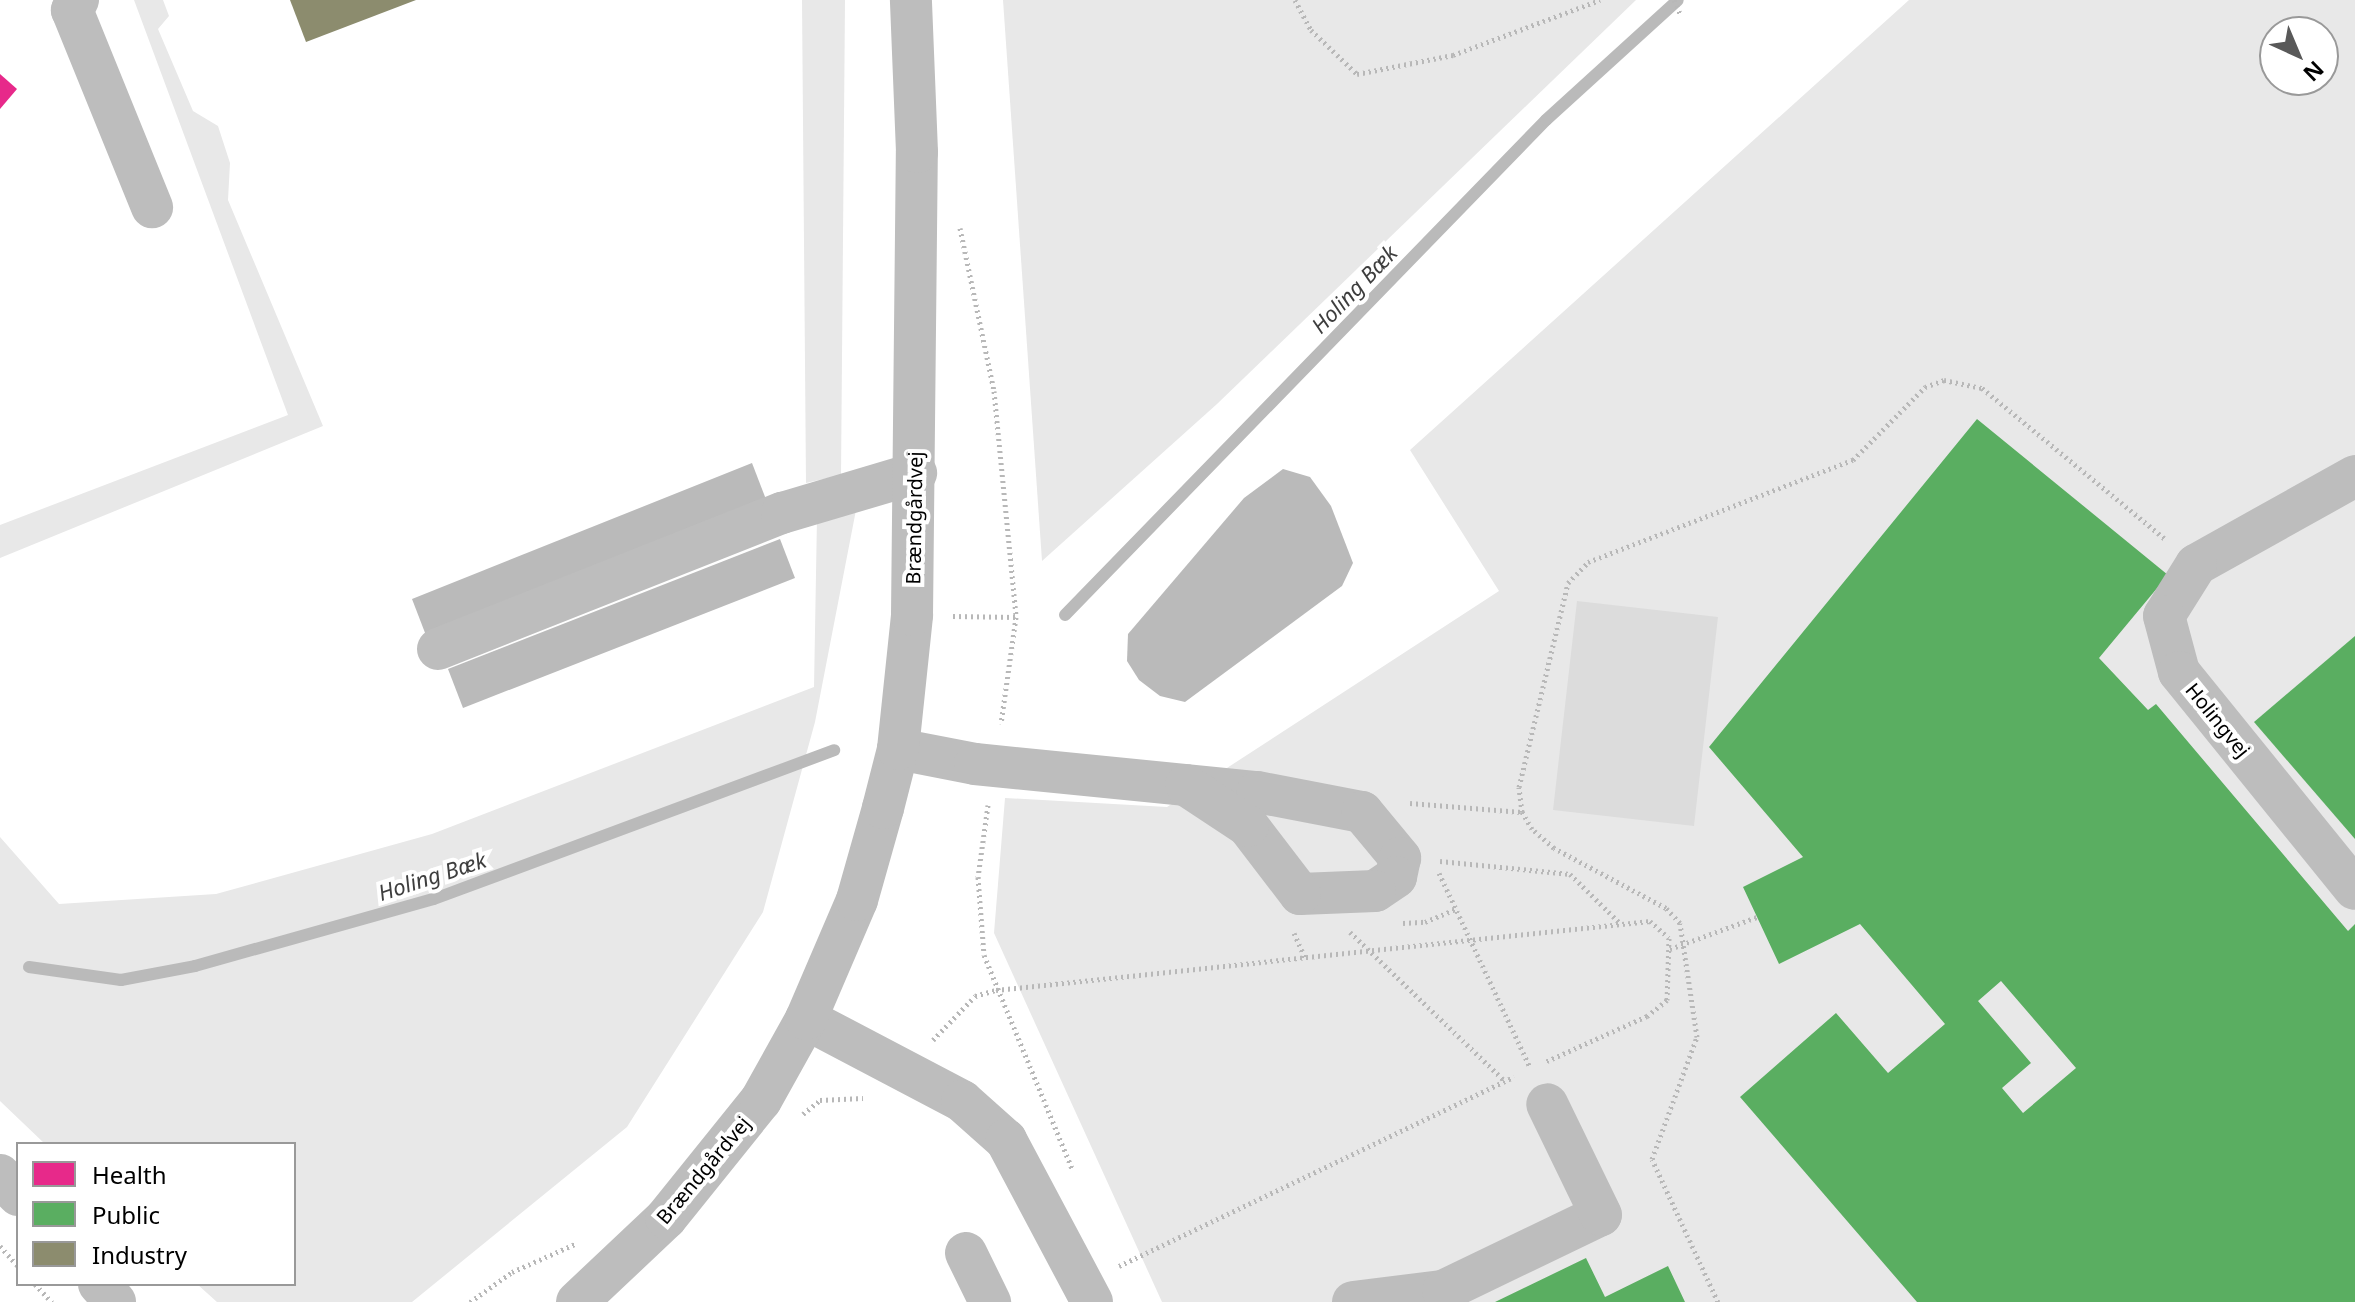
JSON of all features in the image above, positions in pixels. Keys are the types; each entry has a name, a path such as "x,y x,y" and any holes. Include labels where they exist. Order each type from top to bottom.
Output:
{"street":[{"path":"78,0 72,10 152,207"},
{"name":"Brændgårdvej","path":"577,1302 666,1218 761,1100 806,1019 857,900 898,749 912,615 916,473 917,152 911,0"},
{"path":"438,649 782,513 916,473"},
{"name":"Holingvej","path":"2355,476 2196,565 2164,616 2179,672 2355,889"},
{"path":"898,749 993,765 1257,792 1362,812 1400,858 1396,877 1375,891 1300,894 1248,826 1204,802 1186,785"},
{"path":"806,1019 962,1101 1006,1140 1107,1291"},
{"path":"1353,1302 1443,1291 1601,1215 1539,1086"},
{"path":"0,1175 16,1193"},
{"path":"966,1253 990,1302"},
{"path":"101,1286 115,1302"}],"path":[{"path":"1295,0 1311,30 1357,74 1453,55 1600,0"},
{"path":"1674,0 1681,16"},
{"path":"957,214 994,391 1016,617 1013,661 993,765 978,877 984,955 1075,1176"},
{"path":"1718,1302 1652,1159 1697,1037 1680,923 1666,908 1554,848 1532,829 1522,812 1519,787 1568,583 1588,562 1853,460 1925,387 1944,380 1982,388 2196,565"},
{"path":"912,615 1016,617"},
{"path":"1414,817 1408,803 1522,812"},
{"path":"1539,1086 1433,860 1570,874 1621,924"},
{"path":"1343,892 1344,926 1505,1081"},
{"path":"1670,949 1757,917"},
{"path":"793,1126 820,1100 839,1096 866,1098 896,1110 943,1026 975,996 996,990 1650,921 1669,938 1667,1000 1539,1086 1505,1081 1116,1268 1107,1291"},
{"path":"470,1302 512,1272 585,1237"},
{"path":"0,1246 16,1264"},
{"path":"1110,1255 1116,1268"},
{"path":"37,1286 52,1302"}],"shaded area":[{"path":"134,0 163,0 169,16 158,29 193,111 218,126 230,163 228,200 323,426 0,558 0,525 288,415"},
{"path":"802,0 845,0 841,475 806,483"},
{"path":"1003,0 1636,0 1217,404 1042,561"},
{"path":"1909,0 2355,0 2355,1302 1162,1302 994,933 1005,798 1167,807 1499,591 1410,450"},
{"path":"752,463 767,502 427,638 412,599"},
{"path":"1283,469 1310,477 1331,506 1353,563 1342,586 1185,702 1160,696 1139,680 1127,661 1128,634 1244,498"},
{"path":"856,510 815,722 763,912 627,1127 412,1302 217,1302 199,1286 296,1286 296,1142 43,1142 0,1101 0,837 59,904 216,894 432,834 814,687 817,517"},
{"path":"780,539 795,578 463,708 448,669"}],"building: Health":[{"path":"0,74 17,89 0,109"}],"building: Public":[{"path":"1977,419 2168,575 2099,658 2148,710 2156,704 2348,931 2355,924 2355,1302 1917,1302 1740,1097 1836,1013 1888,1073 1945,1024 1860,924 1779,964 1743,887 1803,857 1709,747","holes":["2001,981 2076,1068 2023,1113 2002,1088 2031,1063 1978,1001"]},
{"path":"2355,636 2355,839 2254,722"},
{"path":"1586,1258 1605,1297 1668,1266 1685,1302 1495,1302"}],"building: Industry":[{"path":"290,0 416,0 306,42"}],"building: Other":[{"path":"1577,601 1718,617 1694,826 1553,810"}],"waterway":[{"name":"Holing Bæk","path":"1065,615 1546,120 1678,0"},
{"name":"Holing Bæk","path":"29,967 121,980 195,966 434,899 834,750"}]}
